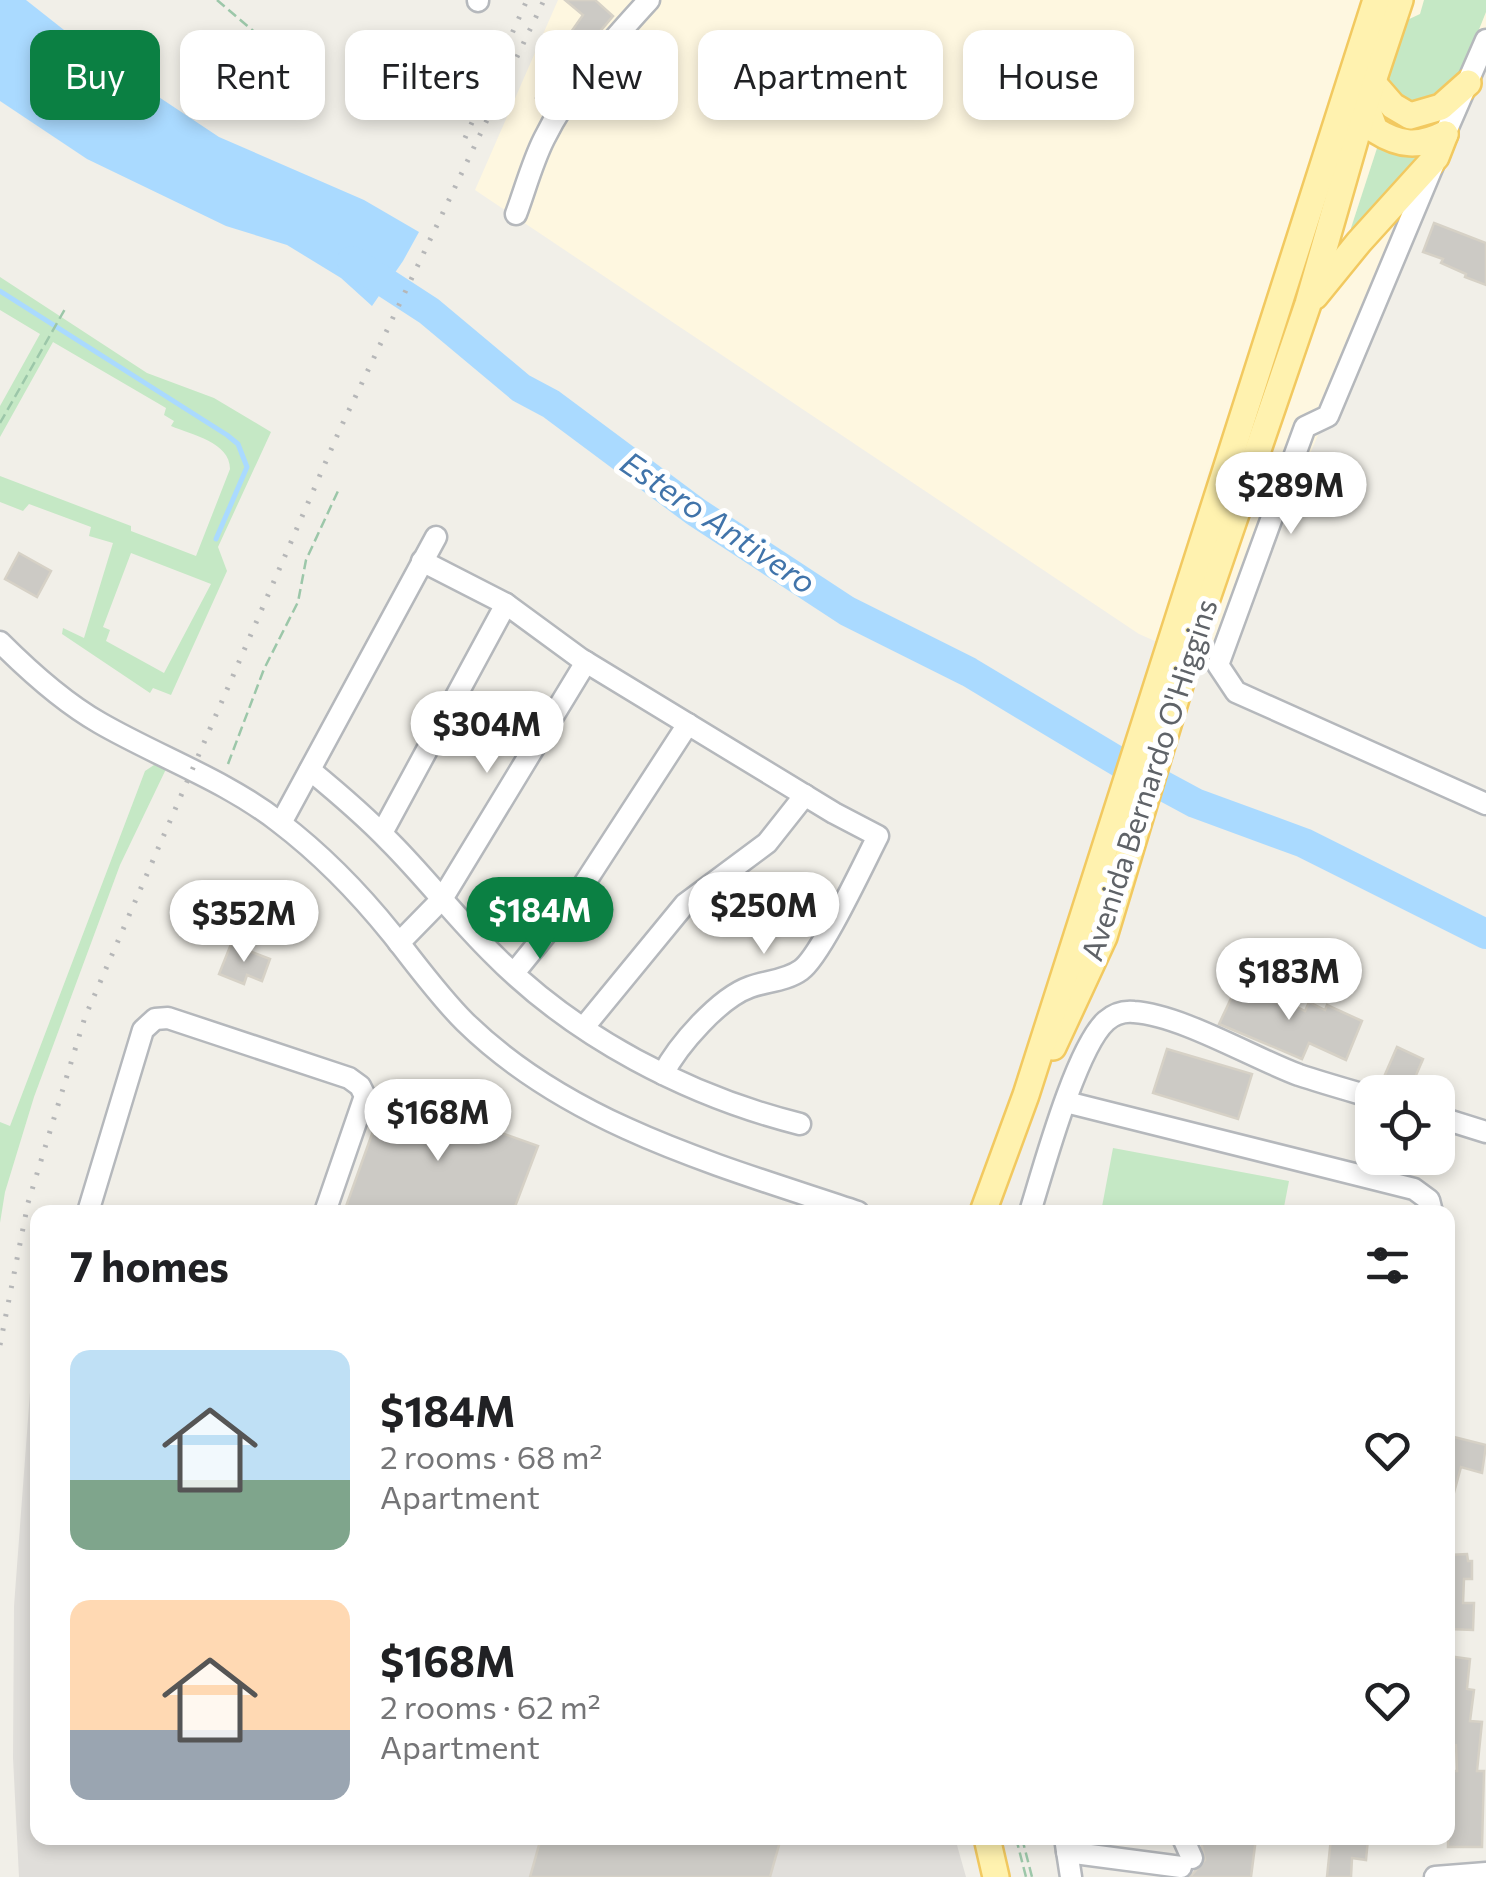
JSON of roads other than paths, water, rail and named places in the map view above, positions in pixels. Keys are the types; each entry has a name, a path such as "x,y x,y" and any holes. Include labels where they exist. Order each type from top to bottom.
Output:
{"main road":[{"name":"Avenida Bernardo O'Higgins","path":"1026,1094 1055,1044 1104,937 1190,616 1376,0"},
{"name":"Avenida Bernardo O'Higgins","path":"986,1205 1026,1094 1077,931 1308,304 1400,0"},
{"path":"1358,53 1375,130 1396,141 1441,146"},
{"path":"1369,94 1410,116 1440,107 1468,83"},
{"path":"1308,304 1441,146"},
{"path":"989,1845 996,1877"}],"street":[{"path":"516,214 543,141 570,94 593,61 648,0"},
{"path":"1486,40 1328,416 1305,427 1218,666 1236,692 1486,804"},
{"path":"281,823 436,538"},
{"path":"422,561 506,604 586,662 805,796 878,836 812,961 786,978 744,988 683,1044 663,1074"},
{"path":"382,834 506,604"},
{"path":"0,642 62,697 98,722 219,784 281,823 330,866 466,1023 514,1063 568,1099 652,1140 838,1205"},
{"path":"399,943 442,899 586,662"},
{"path":"514,973 574,898 688,724"},
{"path":"310,770 382,834 514,973 584,1027 663,1074 738,1107 800,1124"},
{"path":"584,1027 686,904 767,843 805,796"},
{"path":"1032,1205 1088,1048 1104,1022 1118,1013 1136,1012 1184,1026 1298,1074 1355,1092"},
{"path":"90,1205 143,1030 155,1019 168,1018 350,1078 360,1086 365,1096 326,1205"},
{"path":"1066,1102 1414,1189 1430,1205"},
{"path":"1455,1122 1486,1132"},
{"path":"1071,1877 1066,1845 1186,1862 1184,1845"},
{"path":"1435,1877 1486,1873"}],"water":[{"path":"0,0 26,0 64,30 30,30 30,120 160,120 160,98 180,111 180,120 193,120 219,137 364,200 419,232 372,306 341,278 287,245 226,226 87,159 0,101"}],"waterway":[{"name":"Estero Antivero","path":"352,261 429,311 521,388 551,404 696,512 847,611 969,672 1195,803 1304,843 1486,934"},
{"path":"0,291 238,444 247,467 216,539"}],"railway":[{"path":"465,138 527,0"},
{"path":"0,1345 28,1203 85,1017 340,429 544,0"}]}
